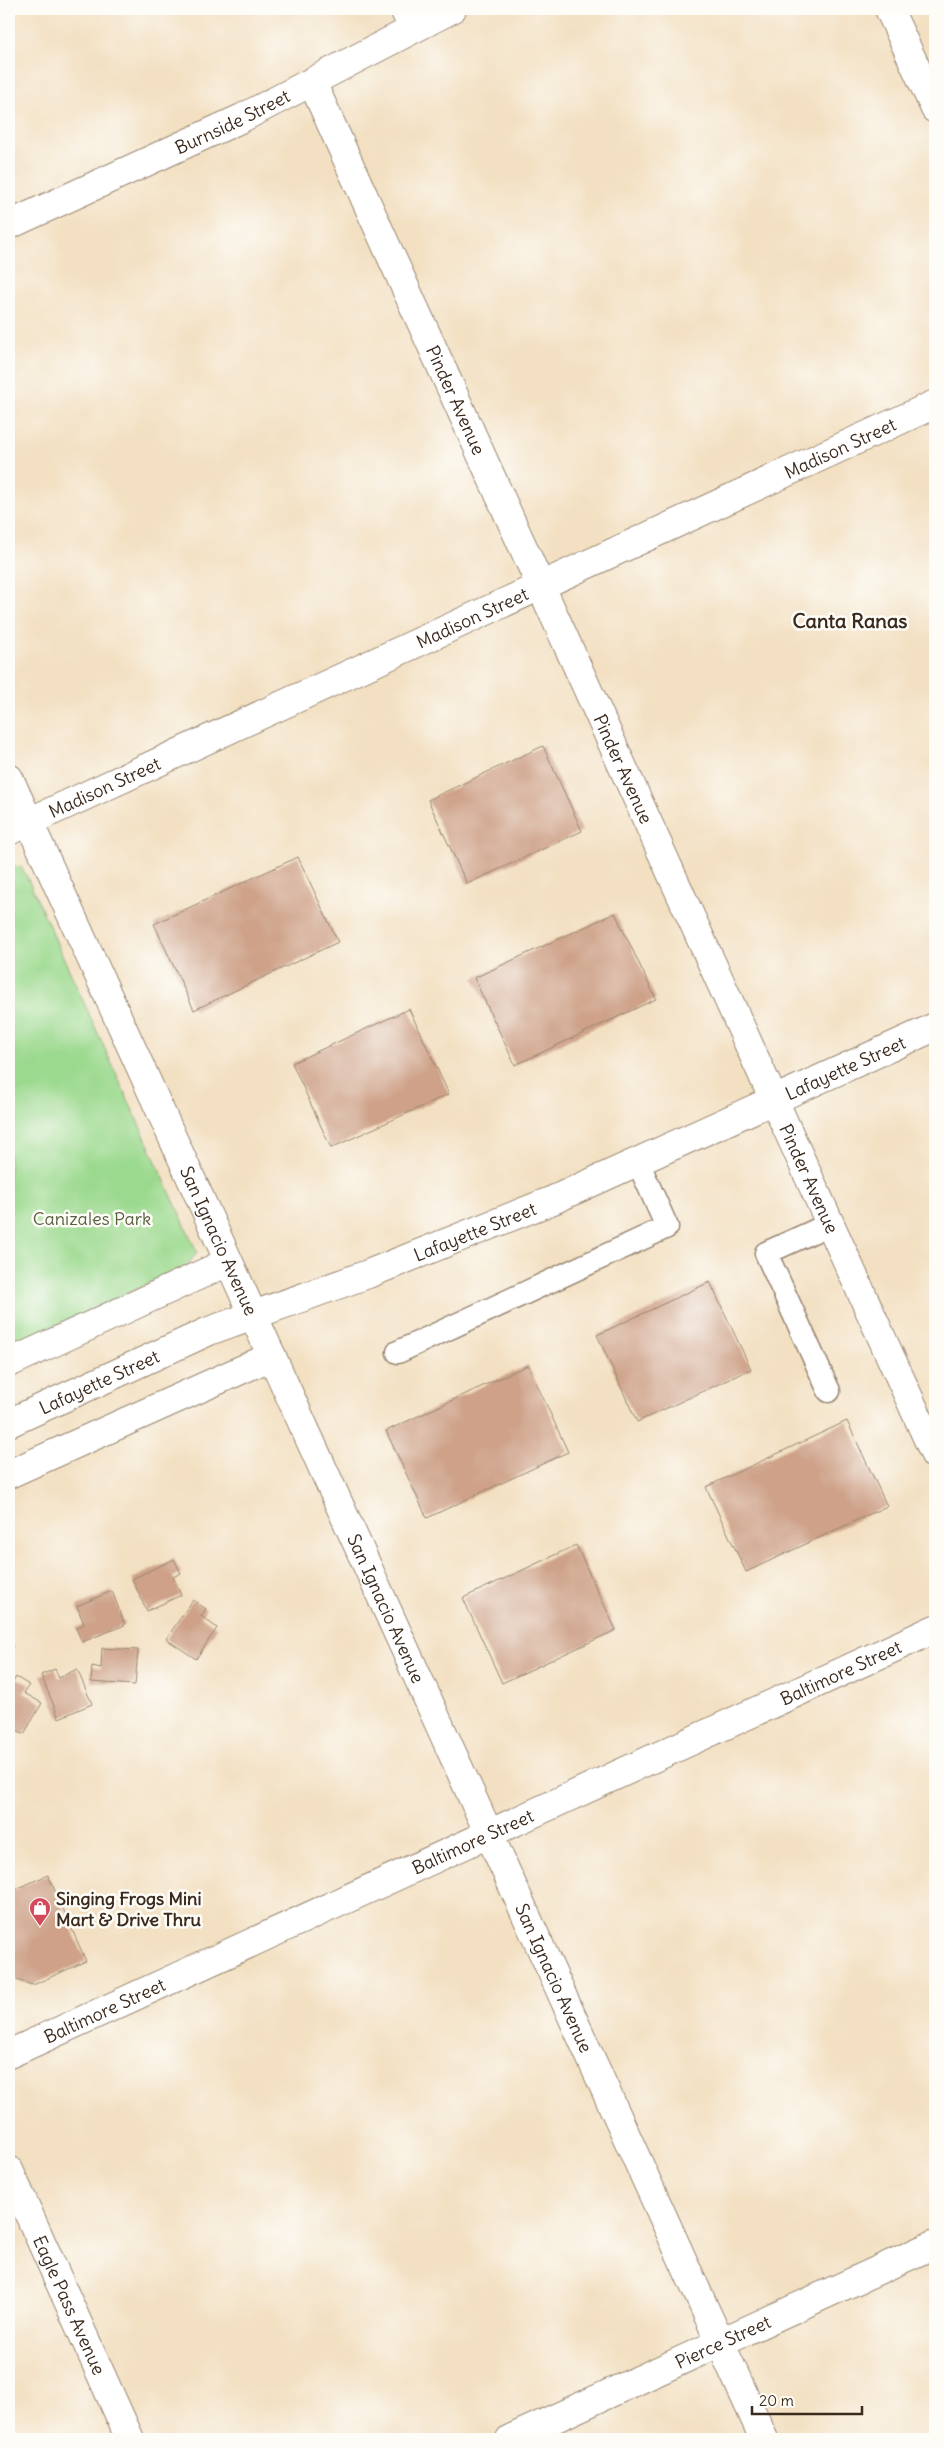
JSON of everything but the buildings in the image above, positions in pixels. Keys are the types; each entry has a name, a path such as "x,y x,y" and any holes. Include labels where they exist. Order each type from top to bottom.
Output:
{"street":[{"name":"Burnside Street","path":"9,225 242,118 312,82 408,19 452,9"},
{"path":"890,9 935,109"},
{"name":"Pinder Avenue","path":"312,82 935,1455"},
{"name":"Madison Street","path":"19,826 935,404"},
{"name":"San Ignacio Avenue","path":"9,778 19,826 272,1356 764,2439"},
{"name":"Lafayette Street","path":"9,1423 209,1331 377,1271 552,1200 935,1027"},
{"path":"9,1364 228,1262"},
{"path":"9,1474 272,1356"},
{"name":"Baltimore Street","path":"9,2054 935,1628"},
{"name":"Eagle Pass Avenue","path":"9,2170 130,2439"},
{"name":"Pierce Street","path":"510,2439 935,2244"}],"lane":[{"path":"398,1352 668,1227 638,1162"},
{"path":"829,1391 766,1253 830,1224"}],"green space":[{"name":"Canizales Park","path":"9,865 21,867 27,877 197,1252 187,1266 9,1347"}],"place":[{"name":"Singing Frogs Mini Mart & Drive Thru","path":"40,1927"}],"district":[{"name":"Canta Ranas","path":"850,620"}]}
